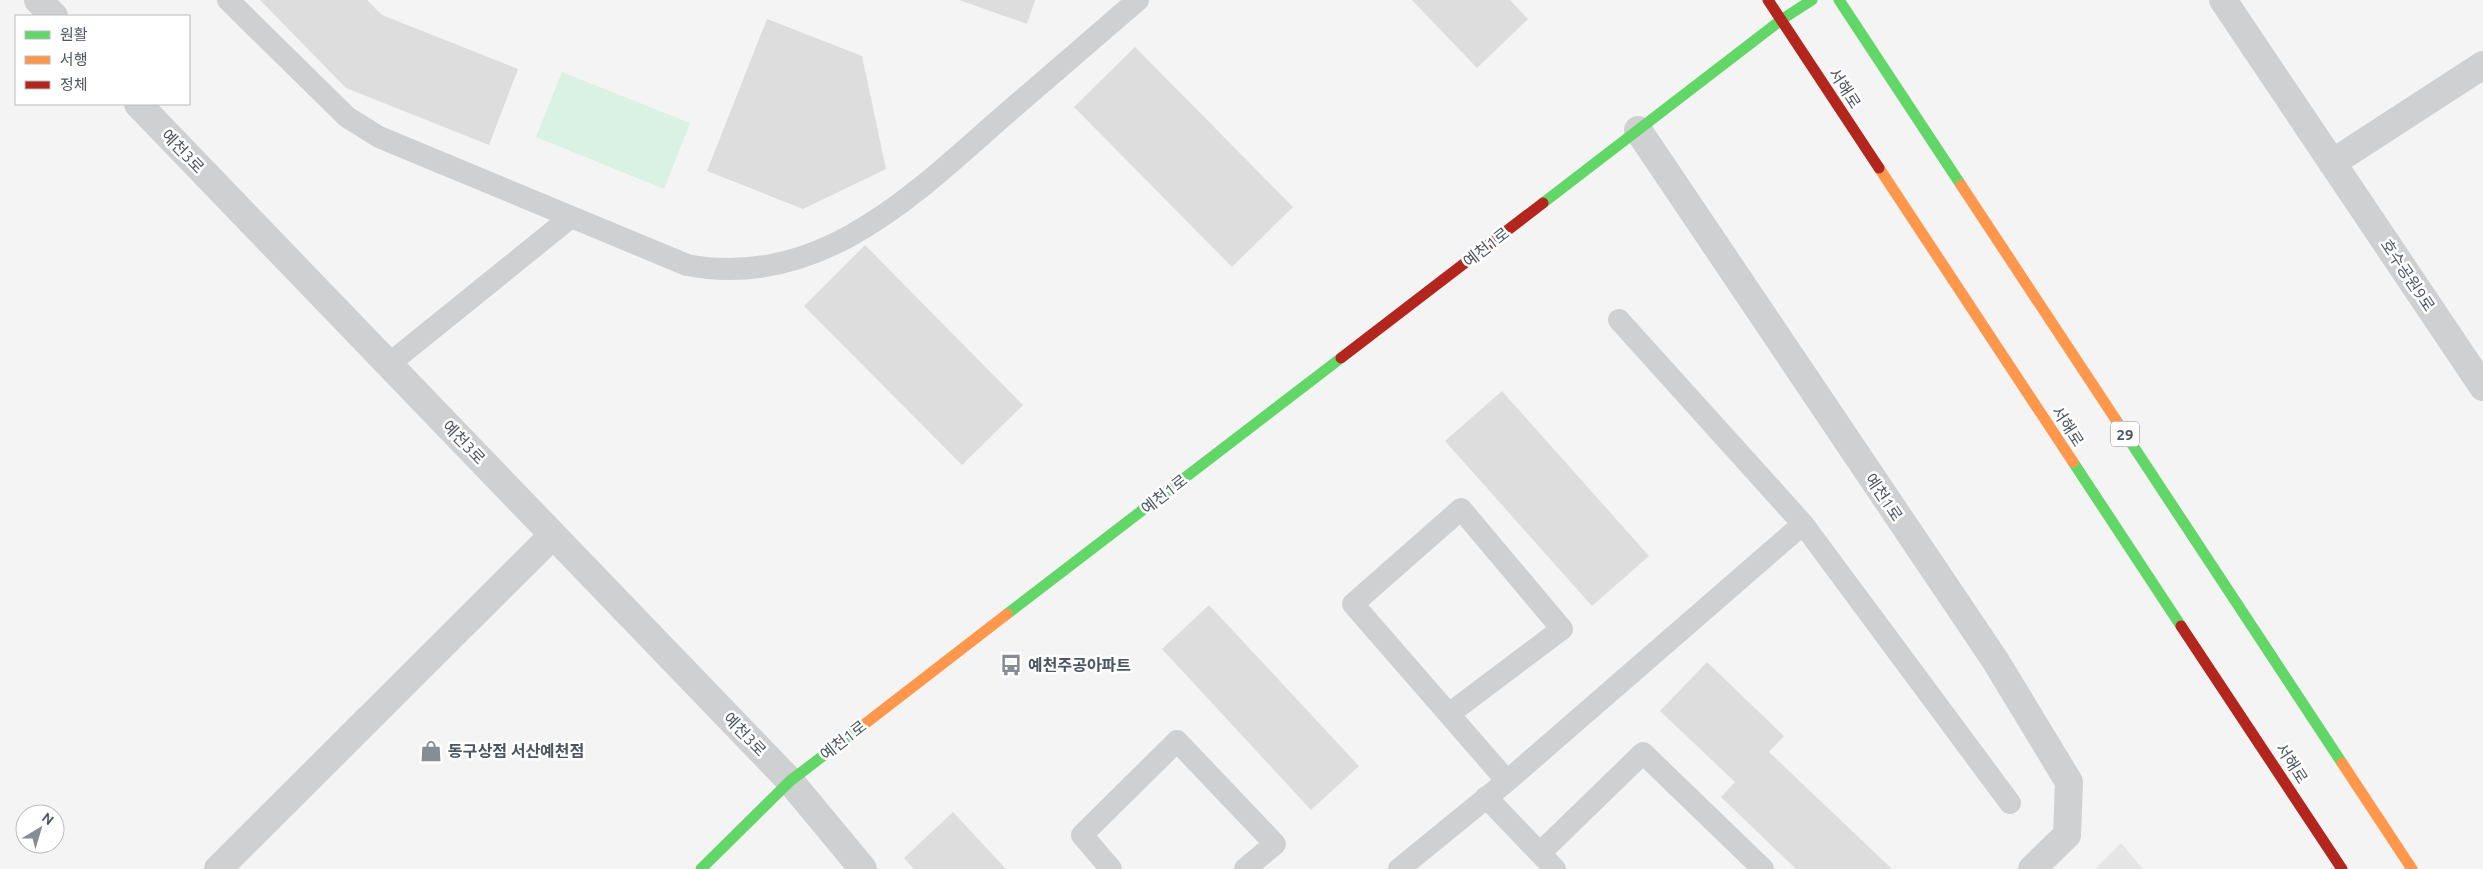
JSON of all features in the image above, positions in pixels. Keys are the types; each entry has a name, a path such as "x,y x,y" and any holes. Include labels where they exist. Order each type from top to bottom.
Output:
{"main road":[{"name":"서해로","path":"1768,0 2342,869"},
{"name":"예천1로","path":"701,869 790,781 1781,20 1812,0"},
{"name":"29","path":"1839,0 2412,869"}],"street":[{"path":"38,0 53,15"},
{"name":"호수공원9로","path":"2223,0 2483,387"},
{"path":"2332,163 2483,65"},
{"name":"예천3로","path":"139,105 790,781 863,869"},
{"name":"예천1로","path":"1638,130 1995,660 2069,782 2067,835 2032,869"},
{"path":"218,869 553,535"}],"lane":[{"path":"228,0 361,127 379,137 687,265 706,269 757,269 781,265 805,257 853,235 880,218 935,176 1138,0"},
{"path":"388,364 571,217"},
{"path":"1618,320 1804,524 2010,803"},
{"path":"1449,714 1562,629 1461,509 1352,604 1507,781"},
{"path":"1399,869 1507,781 1804,524"},
{"path":"1111,869 1082,835 1177,741 1275,844 1246,869"},
{"path":"1486,797 1547,861 1643,753 1763,869"}],"shaded area":[{"path":"2121,843 2143,869 2095,869"}],"green space":[{"path":"562,72 690,123 664,189 536,137"}],"building":[{"path":"260,0 367,0 382,15 518,69 489,145 346,88"},
{"path":"959,0 1035,0 1027,24"},
{"path":"1412,0 1510,0 1528,19 1477,68"},
{"path":"767,19 862,56 886,169 803,209 707,171"},
{"path":"1135,47 1293,207 1232,267 1074,107"},
{"path":"865,245 1023,405 962,465 804,306"},
{"path":"1502,391 1649,556 1592,606 1445,441"},
{"path":"1209,605 1359,766 1311,810 1162,649"},
{"path":"1707,662 1784,736 1769,752 1892,869 1796,869 1721,797 1735,782 1660,711"},
{"path":"953,812 1006,869 914,869 904,858"}],"traffic: fast":[{"path":"1543,203 1781,20 1812,0"},
{"path":"1839,0 1961,185"},
{"path":"1007,614 1341,358"},
{"path":"2120,426 2342,763"},
{"path":"2073,462 2181,626"},
{"path":"701,869 790,781 857,730"}],"traffic: slow":[{"path":"1879,168 2073,462"},
{"path":"1961,185 2120,426"},
{"path":"857,730 1007,614"},
{"path":"2342,763 2412,869"}],"traffic: jam":[{"path":"1768,0 1879,168"},
{"path":"1341,358 1543,203"},
{"path":"2181,626 2342,869"}],"place":[{"name":"예천주공아파트","path":"1011,665"},
{"name":"동구상점 서산예천점","path":"431,751"}]}
